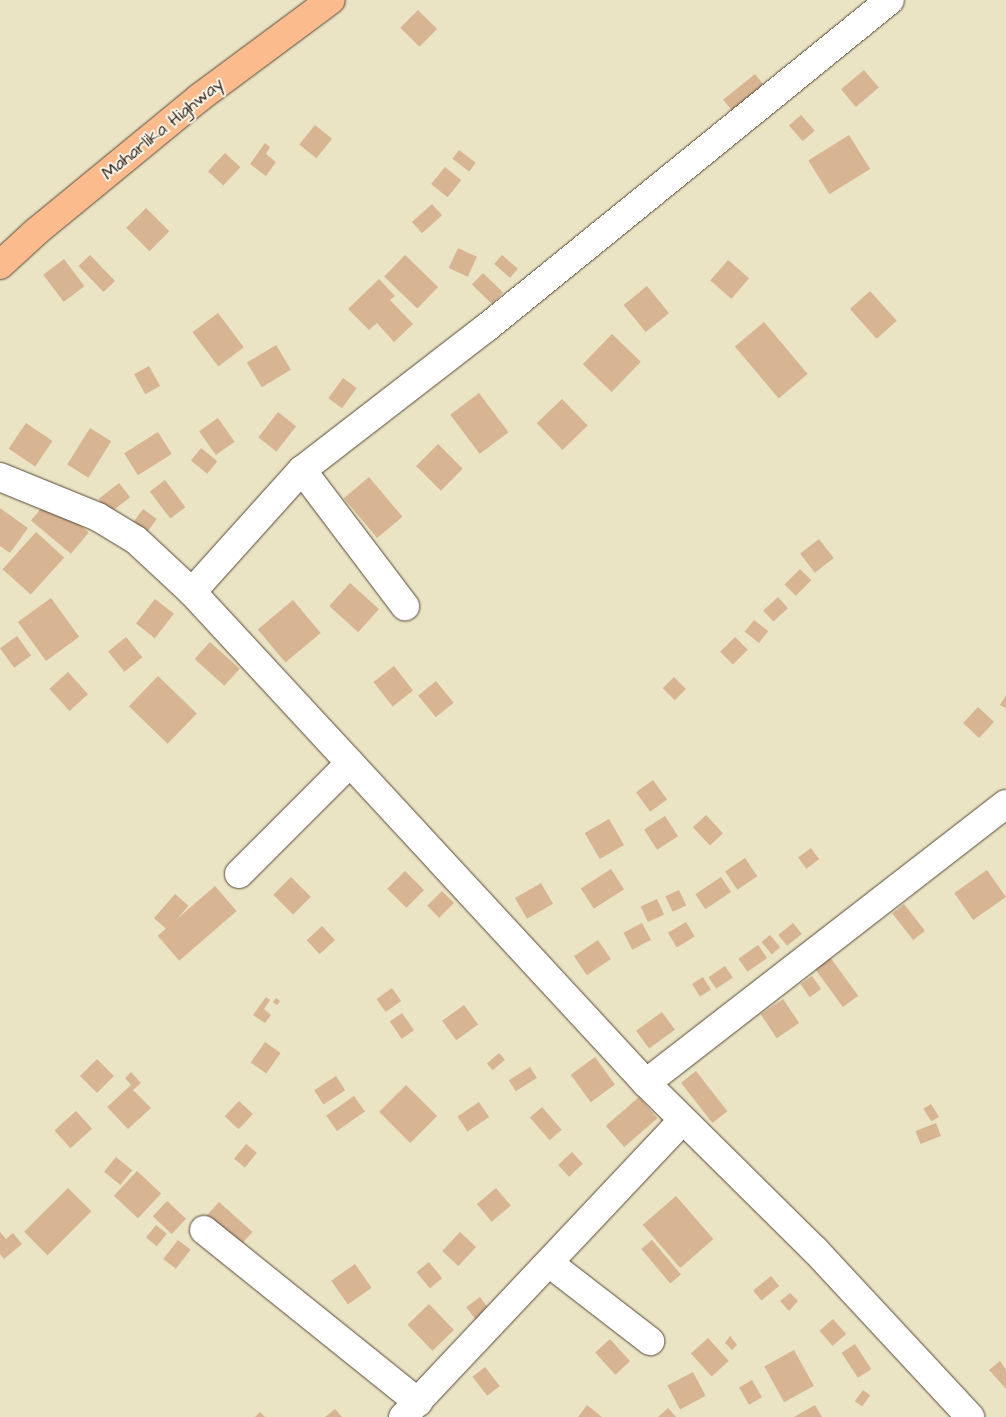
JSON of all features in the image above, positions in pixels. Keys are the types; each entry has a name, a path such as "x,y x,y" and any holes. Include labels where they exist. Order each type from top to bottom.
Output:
{"highway":[{"name":"Maharlika Highway","path":"0,265 37,231 199,98 331,0"}],"street":[{"path":"192,592 302,470 486,328 890,0"},
{"path":"302,470 406,606"},
{"path":"0,477 98,517 136,540 192,592 646,1083 815,1250 970,1417"},
{"path":"240,874 350,763"},
{"path":"646,1083 1006,804"},
{"path":"204,1230 410,1410 684,1120"},
{"path":"549,1263 650,1341"}],"building":[{"path":"418,10 437,29 419,47 400,28"},
{"path":"864,70 879,88 856,107 841,89"},
{"path":"755,74 769,91 737,117 723,100"},
{"path":"801,115 815,131 803,141 789,125"},
{"path":"315,125 332,139 316,158 299,144"},
{"path":"849,135 870,169 829,194 808,160"},
{"path":"265,143 270,147 266,154 276,162 266,176 250,164"},
{"path":"459,150 476,163 469,171 452,159"},
{"path":"225,153 240,167 223,186 208,171"},
{"path":"445,167 461,180 447,197 431,184"},
{"path":"432,204 442,215 422,233 412,222"},
{"path":"146,208 169,231 150,251 126,228"},
{"path":"458,248 477,257 468,277 449,268"},
{"path":"90,255 115,281 103,292 78,266"},
{"path":"405,255 438,287 417,309 384,277"},
{"path":"502,255 518,269 510,278 494,264"},
{"path":"64,259 84,286 64,302 43,275"},
{"path":"728,260 749,278 731,299 710,280"},
{"path":"483,273 503,292 492,304 472,285"},
{"path":"379,279 395,296 390,300 413,324 394,342 377,323 369,330 348,309"},
{"path":"647,286 669,313 646,332 624,305"},
{"path":"870,291 897,321 877,339 850,309"},
{"path":"218,313 244,347 218,367 192,332"},
{"path":"764,322 808,374 779,399 735,346"},
{"path":"612,334 641,362 612,392 583,364"},
{"path":"276,345 291,370 262,387 247,363"},
{"path":"149,366 160,386 145,394 134,374"},
{"path":"343,378 357,388 342,408 328,398"},
{"path":"479,393 508,432 480,454 450,415"},
{"path":"562,399 588,426 563,450 537,423"},
{"path":"278,412 296,426 276,451 258,437"},
{"path":"218,418 235,442 216,455 199,431"},
{"path":"26,423 53,441 35,467 9,449"},
{"path":"90,428 111,441 88,478 67,464"},
{"path":"158,432 172,454 138,475 124,453"},
{"path":"438,444 463,469 441,491 416,466"},
{"path":"201,448 217,461 207,474 191,460"},
{"path":"369,477 402,517 377,538 344,498"},
{"path":"165,480 185,507 170,519 150,491"},
{"path":"119,483 130,497 110,513 99,499"},
{"path":"49,499 89,532 71,554 31,520"},
{"path":"0,508 28,528 10,553 0,546"},
{"path":"143,509 157,519 146,534 132,524"},
{"path":"36,532 64,557 31,595 3,569"},
{"path":"819,539 834,558 815,573 800,554"},
{"path":"800,569 811,580 796,596 784,585"},
{"path":"350,583 379,609 358,632 329,606"},
{"path":"778,597 788,608 773,622 763,610"},
{"path":"51,598 79,637 46,661 18,622"},
{"path":"155,599 174,614 155,638 136,623"},
{"path":"293,600 321,633 285,663 258,630"},
{"path":"754,620 768,631 759,643 745,632"},
{"path":"17,636 31,655 14,668 0,648"},
{"path":"126,637 142,657 124,672 108,651"},
{"path":"735,637 748,650 733,665 720,652"},
{"path":"210,642 240,669 224,686 195,659"},
{"path":"394,666 413,690 393,706 374,682"},
{"path":"68,672 88,694 69,711 49,689"},
{"path":"158,676 197,714 168,744 129,706"},
{"path":"674,677 686,689 675,700 663,688"},
{"path":"436,681 454,703 436,717 418,695"},
{"path":"1006,695 1006,708 1000,705"},
{"path":"978,707 994,722 979,738 963,723"},
{"path":"653,780 667,799 650,812 636,792"},
{"path":"706,815 723,833 710,846 693,827"},
{"path":"665,816 678,836 657,850 644,830"},
{"path":"609,819 624,845 600,859 585,833"},
{"path":"811,848 819,859 806,869 798,857"},
{"path":"745,858 757,876 737,890 725,871"},
{"path":"611,869 624,889 594,909 581,889"},
{"path":"987,870 1006,897 973,920 954,893"},
{"path":"405,871 424,890 406,908 387,889"},
{"path":"291,877 311,897 293,914 273,895"},
{"path":"721,877 731,892 705,909 695,894"},
{"path":"541,883 553,904 527,919 515,898"},
{"path":"215,886 237,911 179,961 158,936"},
{"path":"679,890 686,905 673,912 665,896"},
{"path":"442,891 454,903 439,918 427,906"},
{"path":"175,894 189,906 168,930 154,918"},
{"path":"657,899 664,914 648,922 641,907"},
{"path":"904,904 925,931 913,940 892,913"},
{"path":"686,922 695,937 677,947 668,933"},
{"path":"642,923 651,940 632,950 623,933"},
{"path":"793,923 802,934 787,946 778,935"},
{"path":"322,926 335,940 320,954 307,940"},
{"path":"770,935 780,947 772,954 762,942"},
{"path":"598,940 611,959 587,975 574,956"},
{"path":"758,945 767,958 748,972 738,959"},
{"path":"830,957 858,996 843,1007 815,968"},
{"path":"725,966 733,978 716,989 708,977"},
{"path":"812,976 821,989 810,997 801,984"},
{"path":"703,977 711,990 700,997 692,984"},
{"path":"392,988 401,1001 386,1012 376,999"},
{"path":"266,997 270,1000 264,1009 271,1015 265,1023 253,1015"},
{"path":"276,998 280,1001 277,1005 273,1002"},
{"path":"783,999 799,1023 777,1038 761,1014"},
{"path":"464,1005 478,1024 456,1040 442,1021"},
{"path":"662,1012 675,1030 649,1049 636,1031"},
{"path":"402,1013 414,1030 402,1039 390,1022"},
{"path":"265,1042 281,1053 266,1073 251,1062"},
{"path":"499,1053 505,1060 493,1070 487,1063"},
{"path":"595,1057 615,1085 591,1102 571,1075"},
{"path":"97,1059 114,1076 97,1093 80,1076"},
{"path":"530,1067 537,1078 516,1091 509,1080"},
{"path":"696,1071 727,1111 712,1123 681,1083"},
{"path":"131,1072 141,1083 133,1090 151,1108 128,1129 107,1107 131,1085 125,1078"},
{"path":"336,1076 345,1090 323,1104 314,1090"},
{"path":"406,1085 437,1116 410,1143 379,1112"},
{"path":"354,1096 365,1112 337,1131 326,1116"},
{"path":"639,1097 657,1118 624,1147 606,1126"},
{"path":"239,1101 253,1114 239,1129 225,1116"},
{"path":"479,1102 489,1117 468,1131 457,1117"},
{"path":"931,1104 939,1117 931,1121 923,1109"},
{"path":"542,1107 562,1130 550,1140 530,1117"},
{"path":"76,1111 92,1129 71,1148 54,1130"},
{"path":"936,1123 941,1136 920,1144 915,1131"},
{"path":"246,1144 257,1153 245,1168 234,1159"},
{"path":"572,1152 583,1164 569,1177 558,1165"},
{"path":"116,1157 132,1170 120,1185 104,1172"},
{"path":"137,1171 161,1194 138,1218 114,1196"},
{"path":"68,1188 91,1211 47,1255 24,1232"},
{"path":"496,1188 511,1206 492,1222 477,1204"},
{"path":"676,1196 713,1239 680,1268 643,1225"},
{"path":"167,1201 186,1219 172,1234 153,1216"},
{"path":"219,1202 252,1232 239,1247 206,1217"},
{"path":"156,1225 167,1234 157,1246 146,1237"},
{"path":"0,1232 6,1239 13,1233 22,1244 4,1259 0,1254"},
{"path":"460,1232 476,1247 458,1266 442,1251"},
{"path":"178,1240 191,1250 176,1269 163,1259"},
{"path":"652,1240 681,1274 670,1283 641,1249"},
{"path":"429,1262 442,1278 430,1288 417,1272"},
{"path":"355,1264 372,1288 348,1304 331,1281"},
{"path":"771,1276 779,1286 761,1301 753,1290"},
{"path":"790,1293 798,1301 789,1311 780,1301"},
{"path":"480,1297 493,1315 479,1325 466,1307"},
{"path":"429,1304 454,1330 432,1351 407,1325"},
{"path":"833,1319 846,1334 833,1346 819,1331"},
{"path":"730,1336 737,1345 732,1350 725,1343"},
{"path":"708,1338 729,1361 712,1376 691,1353"},
{"path":"610,1339 630,1361 615,1375 595,1352"},
{"path":"855,1344 871,1369 858,1378 842,1353"},
{"path":"794,1350 814,1386 784,1402 764,1366"},
{"path":"1000,1361 1006,1370 1006,1389 989,1370"},
{"path":"485,1367 500,1386 487,1396 472,1377"},
{"path":"693,1372 706,1396 680,1409 667,1386"},
{"path":"752,1380 762,1397 749,1405 739,1388"},
{"path":"863,1390 870,1395 862,1407 855,1401"},
{"path":"587,1405 602,1417 578,1417"},
{"path":"815,1405 822,1417 794,1417"},
{"path":"668,1408 676,1417 658,1417"},
{"path":"335,1409 342,1417 325,1417"},
{"path":"260,1412 265,1417 255,1417"}]}
